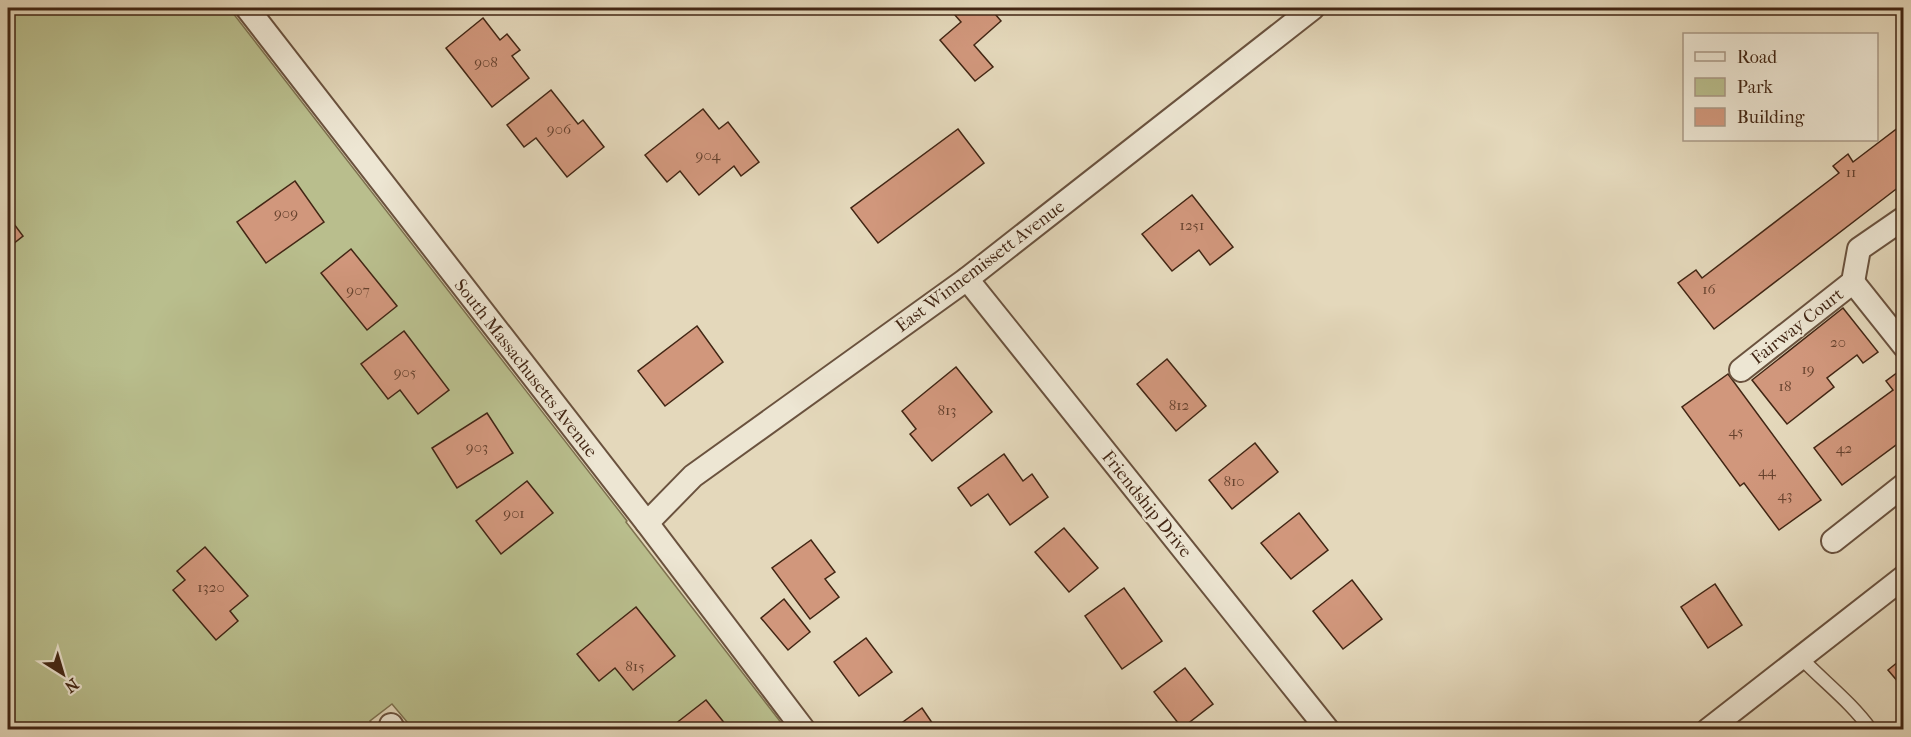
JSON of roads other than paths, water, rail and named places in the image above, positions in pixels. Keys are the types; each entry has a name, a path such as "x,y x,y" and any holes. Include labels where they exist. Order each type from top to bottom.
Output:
{"street":[{"name":"South Massachusetts Avenue","path":"247,8 804,729"},
{"name":"East Winnemissett Avenue","path":"647,523 693,476 967,279 1313,8"},
{"name":"Fairway Court","path":"1741,370 1853,282 1859,249 1904,218"},
{"name":"Friendship Drive","path":"967,279 1328,729"},
{"name":"Fairway Court","path":"1853,282 1904,346"},
{"path":"1833,541 1904,485"},
{"path":"1708,729 1904,577"}],"lane":[{"path":"1800,657 1842,697 1871,729"}]}
